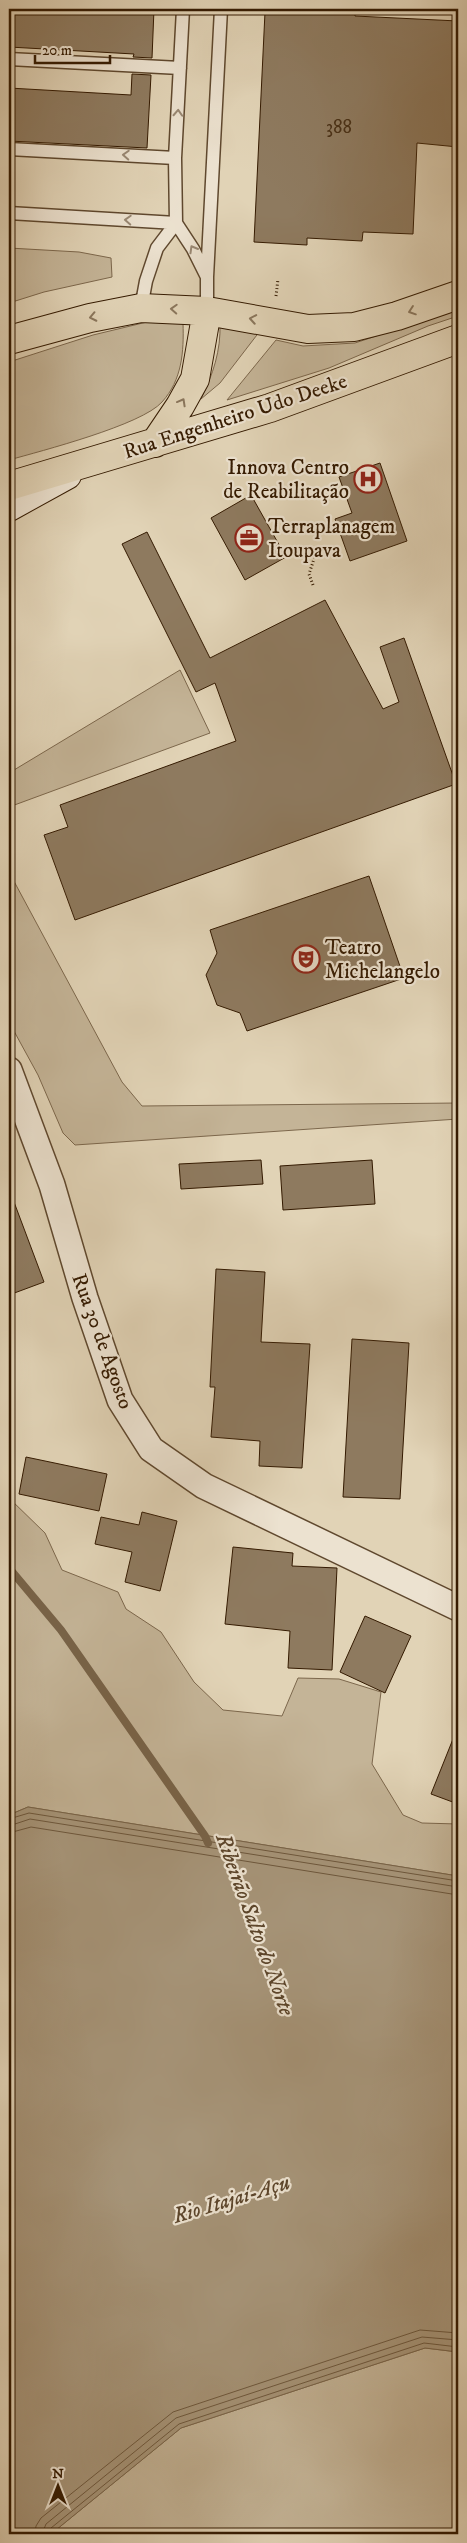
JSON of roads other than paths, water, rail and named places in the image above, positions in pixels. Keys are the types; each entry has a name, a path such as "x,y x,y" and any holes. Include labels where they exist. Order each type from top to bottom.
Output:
{"main road":[{"path":"9,340 90,318 141,308 206,311 308,329 354,327 397,316 458,295"},
{"path":"155,443 180,406 195,379 206,311"},
{"name":"Rua Engenheiro Udo Deeke","path":"9,486 270,408 458,338"},
{"path":"9,507 88,463"}],"street":[{"name":"Rua 30 de Agosto","path":"9,1070 52,1185 85,1298 120,1400 150,1450 204,1486 458,1608"}],"lane":[{"path":"183,9 175,158 176,223 194,249 207,277"},
{"path":"206,311 221,9"},
{"path":"9,59 180,68"},
{"path":"9,148 175,158"},
{"path":"9,213 176,223"},
{"path":"141,308 146,280 157,248 176,223"}],"water":[{"name":"Rio Itajaí-Açu","path":"28,1807 458,1876 458,2352 425,2348 181,2428 51,2534 9,2534 9,1815"}],"waterway":[{"name":"Ribeirão Salto do Norte","path":"9,1568 61,1630 205,1836 208,1843"}],"place":[{"name":"Innova Centro de Reabilitação","path":"368,479"},
{"name":"Terraplanagem Itoupava","path":"249,538"},
{"name":"Teatro Michelangelo","path":"306,959"}]}
